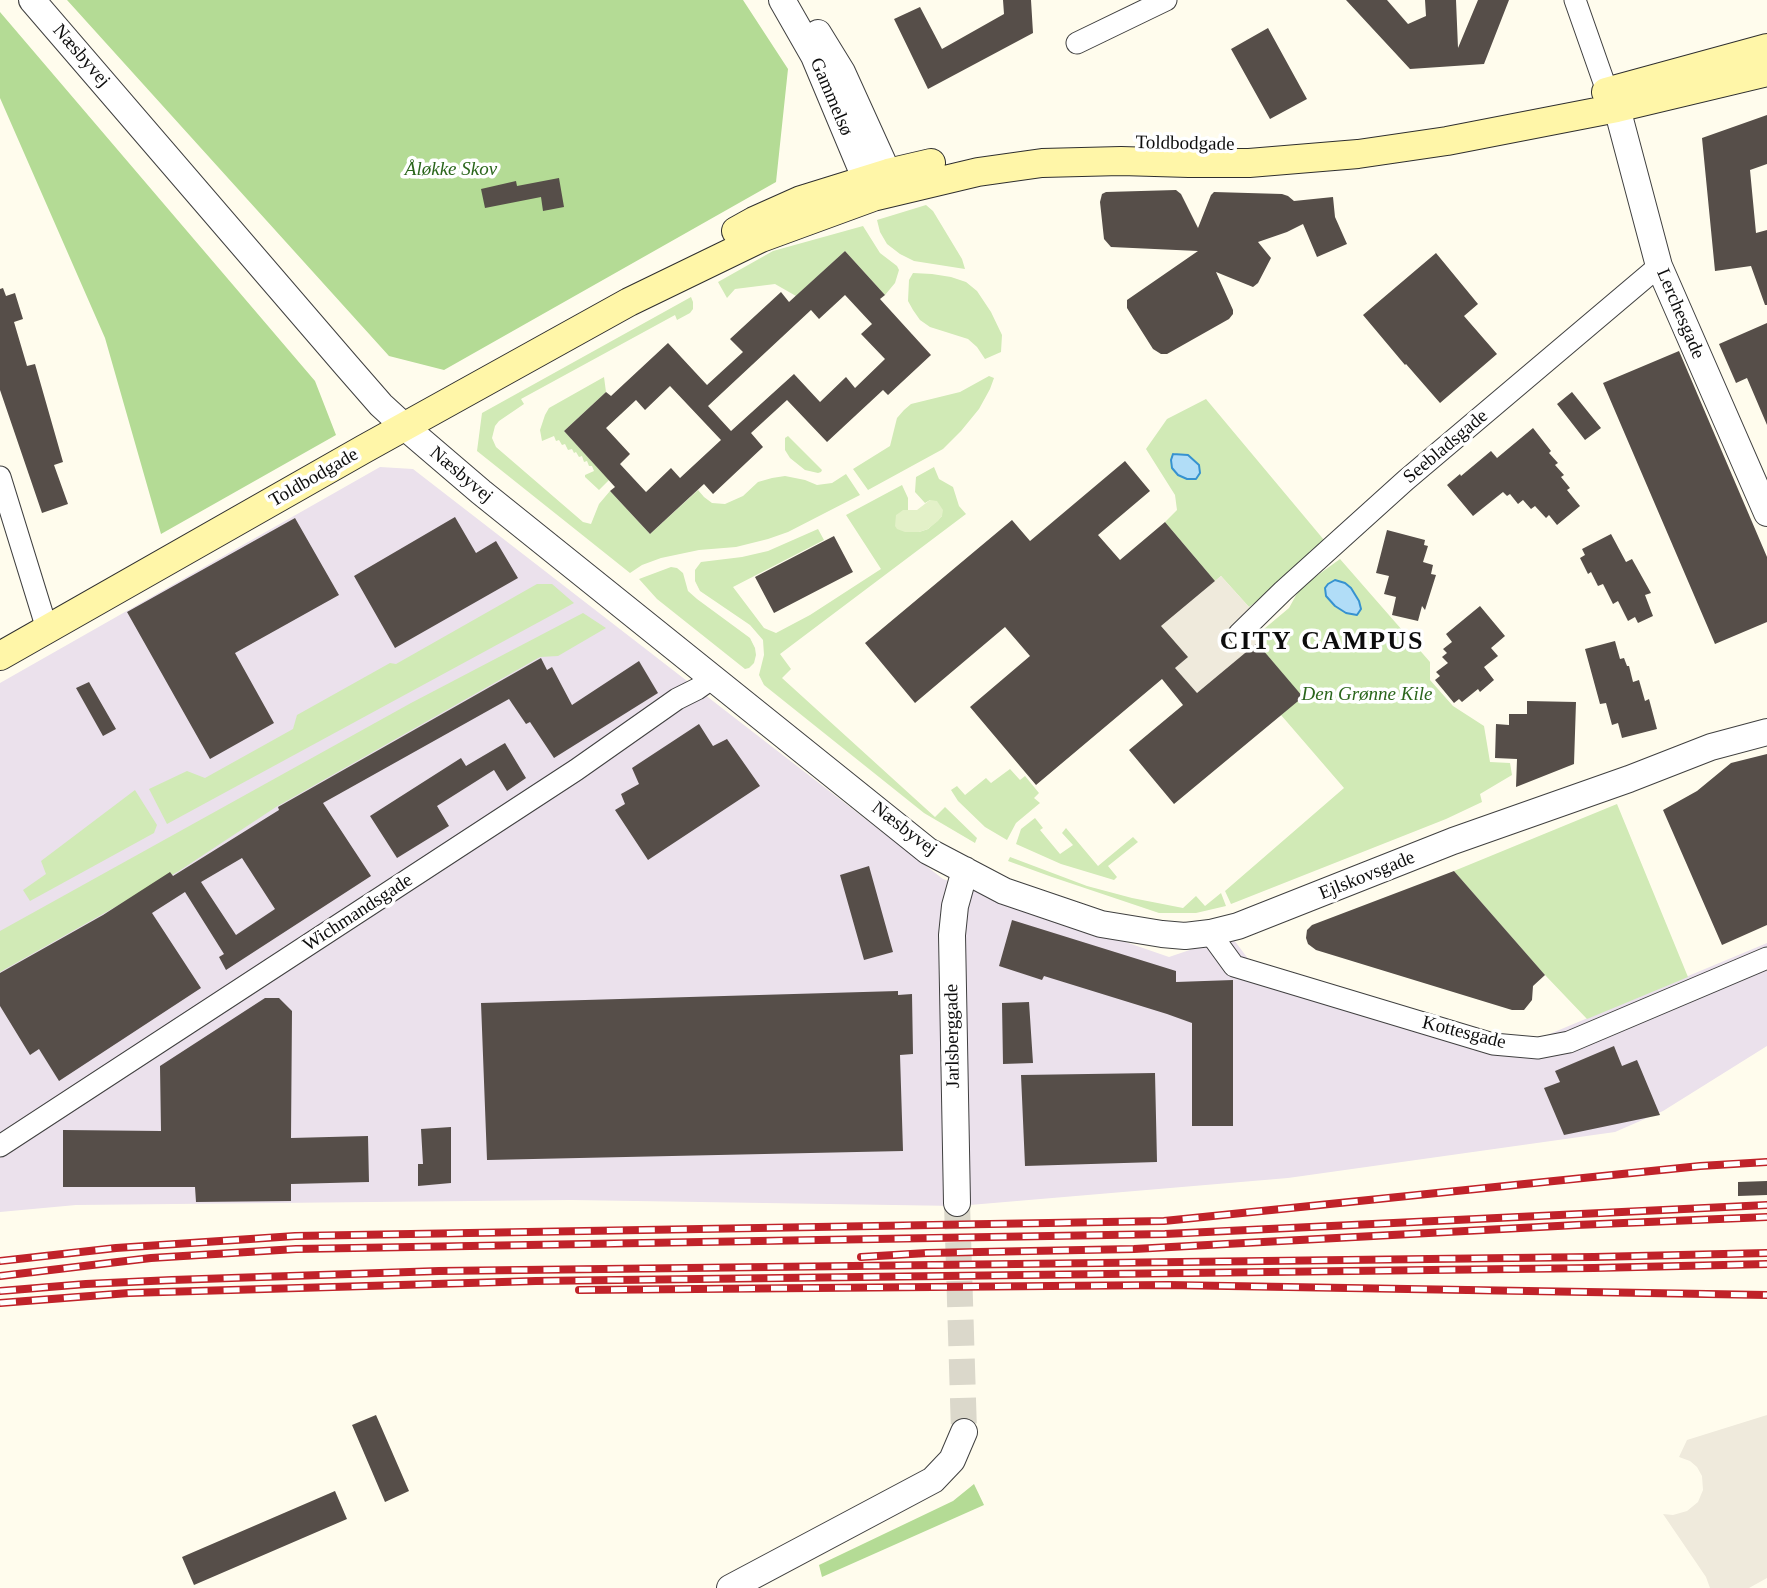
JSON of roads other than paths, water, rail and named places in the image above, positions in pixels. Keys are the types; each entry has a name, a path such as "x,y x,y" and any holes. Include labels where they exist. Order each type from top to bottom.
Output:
{"main road":[{"name":"Toldbodgade","path":"1612,100 1767,48"},
{"name":"Toldbodgade","path":"0,656 629,302 677,268 754,220 801,200 881,185 1042,163 1249,163 1358,154 1447,141 1612,100 1767,72"}],"street":[{"name":"Næsbyvej","path":"32,0 381,405 481,492 928,851 965,870"},
{"name":"Gammelsø","path":"782,0 881,185"},
{"name":"Gammelsø","path":"797,0 842,72 881,185"},
{"path":"1077,43 1166,0"},
{"path":"1575,0 1612,100"},
{"name":"Lerchesgade","path":"1612,100 1659,266 1767,513"},
{"name":"Seebladsgade","path":"1239,634 1406,480 1659,266"},
{"path":"0,477 47,629"},
{"name":"Wichmandsgade","path":"0,1146 566,777 677,699 714,677"},
{"name":"Ejlskovsgade","path":"965,870 1004,891 1101,923 1162,934 1185,936 1210,933 1246,923 1453,841 1711,747 1767,732"},
{"name":"Jarlsberggade","path":"957,1203 951,934 965,870"},
{"name":"Kottesgade","path":"1210,933 1234,966 1493,1044 1538,1048 1569,1042 1767,958"},
{"path":"730,1588 933,1480 953,1460 964,1432"}],"water":[{"path":"1173,454 1188,455 1199,465 1200,473 1196,479 1178,475 1172,468"},
{"path":"1335,580 1351,588 1361,609 1357,615 1346,613 1326,596 1325,588"}],"tunnel":[{"path":"957,1203 964,1432"}],"railway":[{"path":"0,1261 116,1248 295,1236 1164,1221 1700,1166 1767,1162"},
{"path":"0,1276 151,1258 296,1249 1165,1234 1767,1205"},
{"path":"861,1257 1134,1249 1767,1217"},
{"path":"0,1291 172,1280 439,1271 1767,1253"},
{"path":"0,1303 129,1293 536,1281 1767,1264"},
{"path":"579,1290 1168,1285 1767,1295"}],"district":[{"name":"CITY CAMPUS","path":"1322,642"}],"park label":[{"name":"Åløkke Skov","path":"451,170"},
{"name":"Den Grønne Kile","path":"1367,695"}]}
